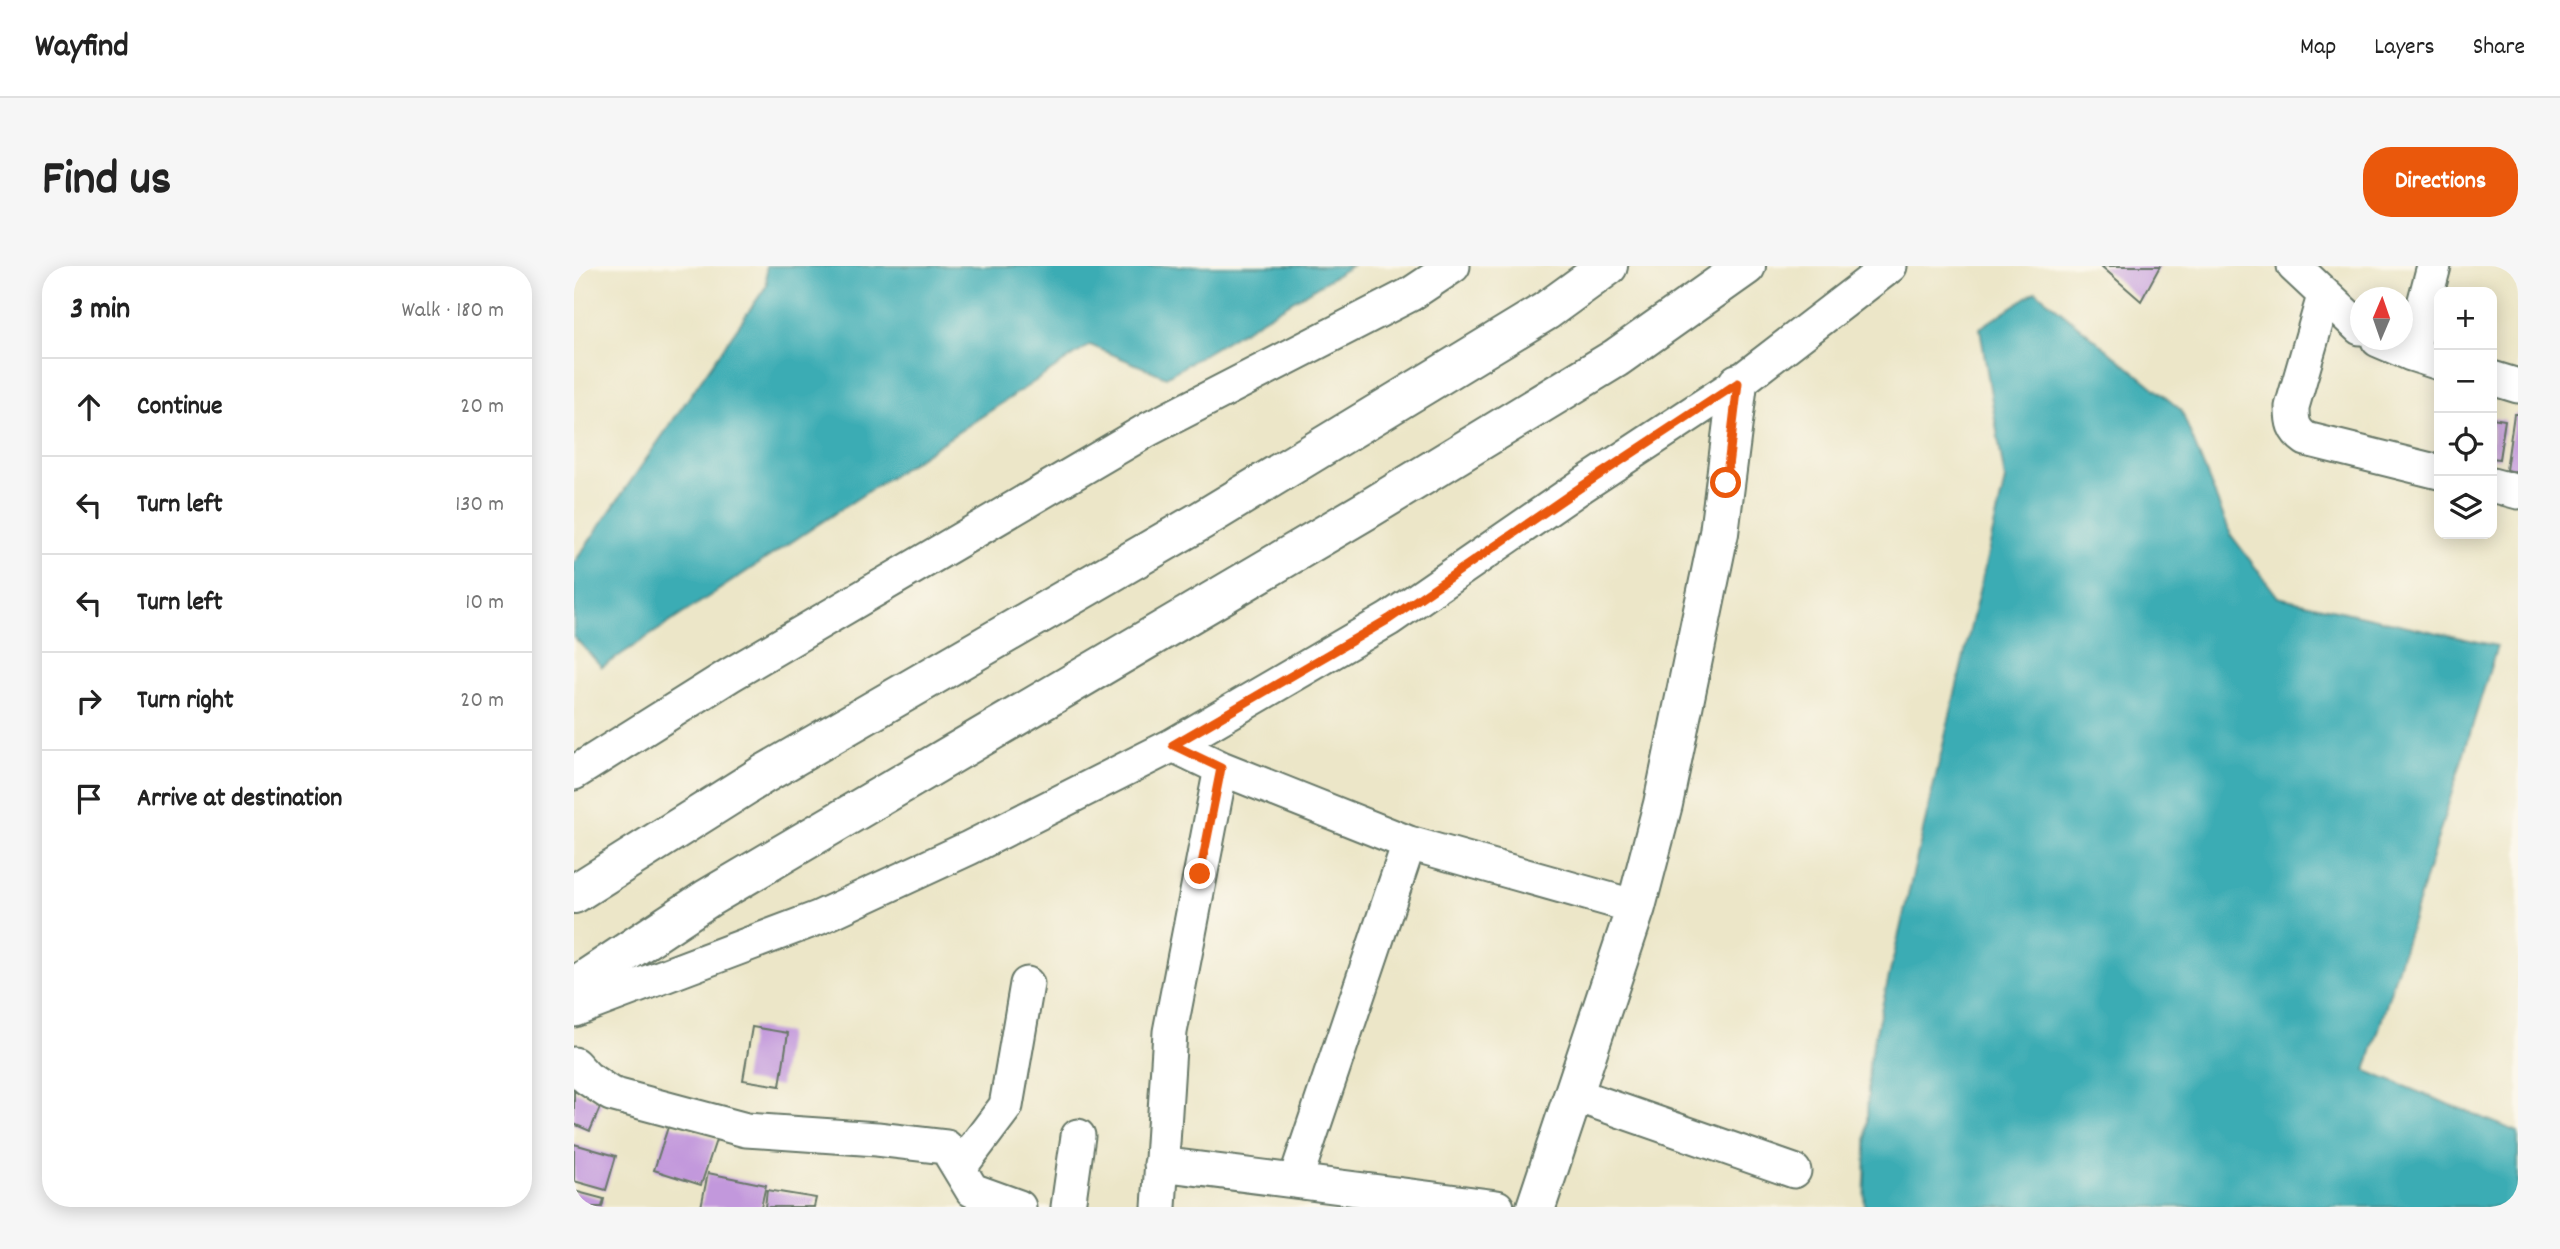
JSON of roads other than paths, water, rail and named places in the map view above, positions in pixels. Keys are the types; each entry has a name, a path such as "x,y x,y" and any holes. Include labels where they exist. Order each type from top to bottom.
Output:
{"main road":[{"path":"574,894 764,774 1202,520 1546,311 1608,266"},
{"path":"574,986 708,898 1365,511 1594,372 1746,266"},
{"path":"1536,1207 1636,907 1663,804 1719,533 1738,383"}],"street":[{"path":"574,773 742,668 1149,429 1411,294 1452,266"},
{"path":"2294,266 2350,318"},
{"path":"2404,350 2425,358 2434,266"},
{"path":"574,1010 818,918 969,848 1173,745 1389,619 1738,383 1884,272"},
{"path":"2324,296 2292,407 2292,421 2297,432 2306,439 2434,471"},
{"path":"2497,380 2518,386"},
{"path":"2497,486 2518,492"},
{"path":"1173,745 1221,768 1409,843 1636,907"},
{"path":"1159,1207 1170,1032 1221,768"},
{"path":"1295,1181 1409,843"},
{"path":"960,1167 1006,1106 1027,984"},
{"path":"574,1064 587,1078 611,1094 746,1130 877,1139 946,1147 972,1191 1019,1207"},
{"path":"1573,1094 1794,1171"},
{"path":"1068,1207 1078,1136"},
{"path":"1161,1164 1497,1207"}],"water":[{"path":"766,266 1351,266 1166,377 1090,345 602,667 574,637 574,563 767,285"},
{"path":"2036,291 2181,410 2231,535 2278,597 2497,646 2366,1071 2518,1132 2518,1207 1864,1207 1869,1062 2005,480 1980,328"}]}
